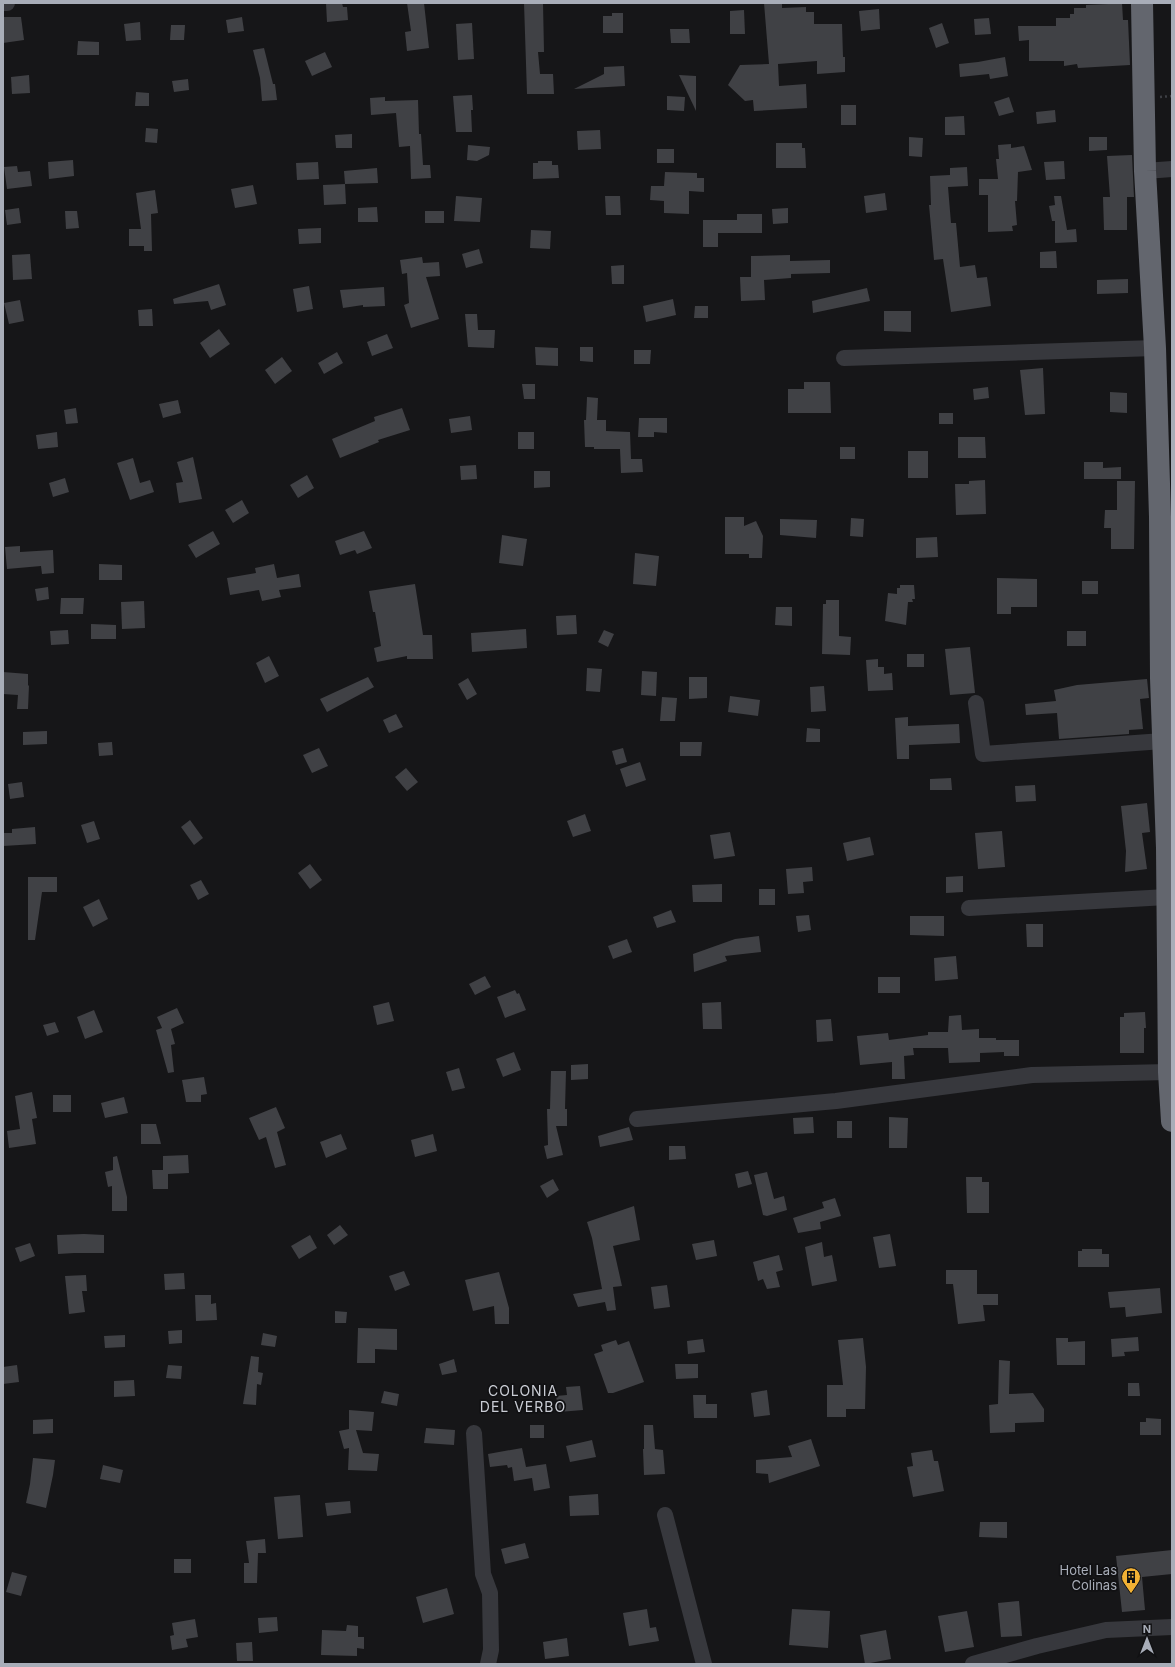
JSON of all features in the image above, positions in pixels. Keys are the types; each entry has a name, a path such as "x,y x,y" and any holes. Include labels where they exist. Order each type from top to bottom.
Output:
{"highway":[{"path":"1142,3 1145,171 1166,517 1161,678 1169,848 1167,897 1169,1072 1172,1121"}],"street":[{"path":"1145,171 1172,169"},
{"path":"844,358 1155,348"},
{"path":"976,703 983,754 1163,741"},
{"path":"970,908 1167,897"},
{"path":"637,1119 836,1101 1032,1075 1169,1072"},
{"path":"474,1433 483,1574 490,1593 491,1650 488,1664"},
{"path":"665,1516 704,1664"},
{"path":"973,1664 1037,1646 1106,1630 1172,1627"}],"building":[{"path":"326,3 342,3 343,7 347,7 348,20 327,22"},
{"path":"407,3 424,3 429,48 407,51 405,32 411,31"},
{"path":"524,3 543,3 544,52 538,52 540,74 553,74 554,94 527,94"},
{"path":"764,3 782,3 782,8 806,7 806,12 814,12 814,24 842,24 845,72 817,74 817,61 778,64 779,86 806,84 807,108 754,111 753,100 745,101 728,85 740,65 769,64"},
{"path":"1122,3 1123,20 1128,20 1130,65 1078,68 1077,64 1064,66 1064,61 1029,61 1029,40 1019,41 1018,26 1056,26 1056,18 1070,18 1070,14 1074,14 1074,8 1086,8 1086,5"},
{"path":"879,9 880,29 861,31 859,11"},
{"path":"744,10 745,34 730,34 730,11"},
{"path":"612,13 623,13 623,33 603,33 603,16 612,16"},
{"path":"3,17 21,17 24,40 3,43"},
{"path":"242,17 244,31 228,33 226,20"},
{"path":"989,18 991,34 975,35 974,19"},
{"path":"140,22 141,40 126,41 124,24"},
{"path":"472,23 474,59 458,60 456,24"},
{"path":"942,23 949,43 936,48 929,28"},
{"path":"171,25 185,25 184,40 170,40"},
{"path":"670,29 689,29 690,43 671,43"},
{"path":"78,41 99,42 99,55 77,55"},
{"path":"264,48 273,84 275,84 277,100 262,101 260,78 253,50"},
{"path":"325,52 332,67 312,76 305,61"},
{"path":"1005,57 1008,76 990,79 989,74 960,77 959,64"},
{"path":"624,66 625,86 574,89 604,74 604,67"},
{"path":"29,75 30,93 12,94 11,77"},
{"path":"679,75 696,76 696,111"},
{"path":"188,79 189,90 174,92 172,81"},
{"path":"136,92 149,93 149,106 135,106"},
{"path":"472,95 472,132 456,132 453,96"},
{"path":"667,96 685,97 684,111 667,110"},
{"path":"385,97 385,101 418,100 419,134 421,134 423,165 430,165 431,178 411,179 410,146 399,147 396,113 371,115 370,98"},
{"path":"1009,97 1014,112 999,116 994,102"},
{"path":"841,105 856,105 856,125 841,125"},
{"path":"1055,110 1056,122 1037,124 1036,112"},
{"path":"964,116 965,135 945,135 945,117"},
{"path":"146,128 158,129 157,143 145,142"},
{"path":"600,130 601,149 578,150 577,131"},
{"path":"352,134 352,148 336,148 335,135"},
{"path":"909,137 923,138 922,157 909,156"},
{"path":"1089,137 1107,137 1107,150 1089,151"},
{"path":"776,143 802,143 802,148 805,148 806,168 776,168"},
{"path":"1011,144 1011,148 1024,146 1032,170 1018,172 1017,201 1015,201 1017,225 1012,226 1013,231 988,232 988,195 979,195 979,179 998,179 996,159 999,159 998,145"},
{"path":"468,145 490,147 489,155 477,161 467,160"},
{"path":"657,149 674,149 674,163 657,163"},
{"path":"1132,155 1134,197 1127,197 1127,230 1104,230 1103,197 1110,197 1107,156"},
{"path":"73,160 74,176 49,179 48,162"},
{"path":"538,161 552,161 552,165 558,165 559,178 533,179 533,163 538,163"},
{"path":"1064,161 1065,179 1046,180 1044,162"},
{"path":"318,162 319,179 297,180 296,163"},
{"path":"17,166 18,172 30,171 32,186 7,189 4,167"},
{"path":"967,167 968,186 948,187 951,223 956,223 960,267 975,265 977,278 987,277 991,306 951,312 943,259 934,260 929,205 931,205 930,176 950,175 950,168"},
{"path":"377,168 378,183 345,184 344,171"},
{"path":"665,172 697,173 697,178 704,178 704,192 689,191 689,214 664,213 664,201 650,200 651,186 664,186"},
{"path":"345,184 346,204 324,205 323,185"},
{"path":"253,185 257,204 235,208 231,189"},
{"path":"155,190 158,213 151,214 152,251 144,251 144,246 129,246 129,229 141,229 136,193"},
{"path":"885,193 887,210 866,213 864,196"},
{"path":"456,196 482,198 480,222 454,221"},
{"path":"605,196 620,196 621,215 606,215"},
{"path":"1054,196 1061,196 1067,230 1076,229 1077,242 1055,243 1055,221 1052,221 1049,206 1055,205"},
{"path":"377,207 378,222 358,222 358,208"},
{"path":"19,208 21,223 7,225 5,210"},
{"path":"788,208 788,223 773,224 772,209"},
{"path":"65,211 77,211 79,228 66,229"},
{"path":"425,211 444,211 444,223 425,223"},
{"path":"737,214 762,214 762,233 718,233 718,247 703,247 703,220 737,220"},
{"path":"321,228 321,243 299,244 298,229"},
{"path":"531,230 551,231 550,249 530,248"},
{"path":"479,249 483,263 466,268 462,254"},
{"path":"1056,251 1057,268 1040,268 1040,252"},
{"path":"30,254 32,279 13,280 12,255"},
{"path":"790,255 790,261 830,260 830,273 791,274 791,278 764,280 765,300 741,301 740,277 751,277 751,256"},
{"path":"422,257 423,263 439,262 440,276 426,277 439,319 411,328 404,305 409,303 407,273 402,274 400,260"},
{"path":"624,265 624,284 612,284 611,266"},
{"path":"1128,279 1128,293 1097,294 1097,280"},
{"path":"219,284 226,305 211,310 208,301 174,304 173,299"},
{"path":"309,286 313,309 297,312 293,289"},
{"path":"384,287 385,306 363,307 363,305 343,308 340,290"},
{"path":"867,288 870,301 813,313 812,301"},
{"path":"673,299 676,315 646,322 643,306"},
{"path":"20,300 24,321 9,324 4,303"},
{"path":"695,306 708,306 708,318 694,318"},
{"path":"152,309 153,326 139,326 138,310"},
{"path":"884,311 911,311 911,332 884,331"},
{"path":"465,314 477,314 478,330 495,330 494,348 468,347"},
{"path":"219,329 230,344 210,358 200,343"},
{"path":"387,334 393,348 372,356 367,342"},
{"path":"535,347 558,348 558,366 536,365"},
{"path":"580,347 593,347 593,362 580,361"},
{"path":"634,350 651,350 650,364 634,364"},
{"path":"337,352 343,363 324,374 318,363"},
{"path":"282,357 292,371 275,384 265,370"},
{"path":"1043,368 1045,414 1025,415 1020,370"},
{"path":"804,382 830,382 831,413 788,413 788,389 804,389"},
{"path":"522,384 535,384 535,399 524,399"},
{"path":"988,387 989,398 974,400 973,389"},
{"path":"1110,392 1127,393 1127,413 1110,412"},
{"path":"587,397 598,398 597,420 606,420 606,431 630,432 631,459 642,459 643,472 621,473 620,449 594,449 594,447 585,447 584,420 586,420"},
{"path":"178,400 181,413 163,418 159,404"},
{"path":"76,408 78,423 66,424 64,410"},
{"path":"402,408 410,430 378,440 379,442 340,458 332,439 375,421 374,417"},
{"path":"939,413 953,413 953,424 939,424"},
{"path":"470,416 472,430 451,433 449,419"},
{"path":"639,418 667,418 667,433 654,432 654,437 638,437"},
{"path":"57,432 58,447 38,449 36,435"},
{"path":"518,432 534,432 534,449 518,449"},
{"path":"958,437 985,437 986,458 958,458"},
{"path":"840,447 855,447 855,459 840,459"},
{"path":"908,451 928,451 928,478 908,478"},
{"path":"193,457 202,499 179,503 176,483 183,482 177,462"},
{"path":"133,458 140,483 150,480 154,492 130,500 117,463"},
{"path":"1084,462 1103,462 1103,468 1121,467 1121,479 1084,479"},
{"path":"476,465 477,479 461,480 460,466"},
{"path":"534,471 550,471 550,487 534,488"},
{"path":"307,475 314,488 298,498 290,485"},
{"path":"65,478 69,492 53,497 49,483"},
{"path":"985,480 986,514 956,515 955,484 969,484 969,481"},
{"path":"1117,481 1135,481 1134,549 1111,549 1111,528 1104,528 1105,510 1117,510"},
{"path":"242,500 249,513 233,523 225,510"},
{"path":"725,517 744,517 744,526 756,521 763,536 762,558 749,558 749,554 725,554"},
{"path":"851,518 864,519 863,537 850,536"},
{"path":"780,519 817,520 816,538 780,535"},
{"path":"213,531 220,544 196,558 188,545"},
{"path":"364,531 372,548 357,554 355,550 340,555 335,541"},
{"path":"502,535 527,539 523,566 499,563"},
{"path":"937,537 938,557 916,558 916,538"},
{"path":"20,546 20,552 53,550 54,573 42,574 41,566 7,569 5,547"},
{"path":"635,553 659,556 656,586 633,584"},
{"path":"99,564 122,565 122,580 99,580"},
{"path":"274,564 277,578 299,574 301,587 279,590 281,597 262,601 259,590 230,595 227,578 256,573 255,568"},
{"path":"997,578 1037,579 1037,607 1011,607 1011,614 997,614"},
{"path":"1082,581 1098,581 1098,594 1082,594"},
{"path":"415,584 423,635 432,635 433,659 407,659 407,656 377,662 374,648 381,646 375,612 373,612 369,591"},
{"path":"900,585 914,585 915,599 912,599 913,602 908,602 906,625 885,621 888,593 897,594 897,588 900,588"},
{"path":"48,587 49,599 37,601 35,589"},
{"path":"61,598 84,598 83,614 60,614"},
{"path":"826,600 839,600 839,636 851,637 850,655 822,654 823,604 826,604"},
{"path":"144,601 145,628 122,629 121,602"},
{"path":"776,607 792,607 792,626 775,625"},
{"path":"576,615 577,634 557,635 556,616"},
{"path":"91,624 116,625 116,639 91,639"},
{"path":"526,629 527,648 472,652 471,633"},
{"path":"68,630 69,644 51,645 50,631"},
{"path":"604,630 614,634 608,647 598,642"},
{"path":"1067,631 1086,631 1086,646 1067,646"},
{"path":"970,647 975,693 950,695 945,649"},
{"path":"907,654 924,654 924,667 907,667"},
{"path":"269,656 279,676 265,683 256,663"},
{"path":"878,659 878,667 884,667 884,674 892,673 893,690 868,691 866,660"},
{"path":"587,668 602,669 600,692 586,691"},
{"path":"642,671 657,672 656,696 641,695"},
{"path":"3,672 28,674 28,709 17,709 18,695 3,694"},
{"path":"368,677 374,687 327,712 320,699"},
{"path":"689,677 707,677 707,698 689,699"},
{"path":"468,678 477,694 467,700 458,684"},
{"path":"1147,679 1149,698 1140,699 1143,729 1129,730 1129,734 1059,739 1057,713 1026,715 1025,704 1056,701 1054,690 1077,685"},
{"path":"824,686 826,711 811,712 810,687"},
{"path":"730,696 760,700 758,716 728,712"},
{"path":"662,697 677,698 675,721 660,721"},
{"path":"396,714 403,727 389,733 383,720"},
{"path":"908,717 908,726 959,724 960,743 909,745 909,759 897,759 895,718"},
{"path":"807,728 820,729 820,742 806,742"},
{"path":"47,731 47,744 23,745 23,732"},
{"path":"112,742 113,755 99,756 98,743"},
{"path":"680,742 702,742 701,756 680,756"},
{"path":"319,748 328,766 312,773 303,755"},
{"path":"623,748 627,762 616,765 612,751"},
{"path":"640,762 646,780 626,787 620,769"},
{"path":"406,768 418,782 407,791 395,777"},
{"path":"951,778 952,790 930,790 930,779"},
{"path":"22,782 24,797 10,799 8,784"},
{"path":"1035,785 1036,801 1016,802 1015,786"},
{"path":"1147,803 1150,832 1142,833 1147,869 1125,872 1126,851 1121,806"},
{"path":"585,814 591,831 573,837 567,821"},
{"path":"190,820 203,838 194,845 181,827"},
{"path":"94,821 100,839 87,843 81,825"},
{"path":"35,827 36,844 3,846 3,833 12,833 12,829"},
{"path":"1002,831 1005,867 978,869 975,833"},
{"path":"730,832 735,856 714,859 710,835"},
{"path":"870,837 874,855 847,861 843,843"},
{"path":"310,864 322,880 310,889 298,873"},
{"path":"812,867 813,881 803,882 804,893 788,894 786,869"},
{"path":"963,876 963,892 946,893 946,877"},
{"path":"28,877 57,877 57,892 42,892 35,940 28,940"},
{"path":"201,880 209,894 198,900 190,885"},
{"path":"722,884 722,902 693,902 692,885"},
{"path":"759,889 775,889 775,905 759,905"},
{"path":"99,899 108,919 93,927 83,907"},
{"path":"671,910 676,922 657,928 653,917"},
{"path":"809,915 811,930 798,932 796,916"},
{"path":"910,916 944,916 944,936 910,935"},
{"path":"1026,924 1043,924 1043,947 1027,947"},
{"path":"759,936 761,952 725,956 727,961 694,972 693,954 735,939"},
{"path":"627,939 632,952 613,959 608,946"},
{"path":"956,956 958,979 935,981 934,958"},
{"path":"485,976 491,987 475,995 469,984"},
{"path":"878,977 900,977 900,993 878,993"},
{"path":"515,990 517,994 519,993 526,1010 505,1018 497,997"},
{"path":"389,1002 394,1021 377,1025 373,1006"},
{"path":"721,1002 722,1029 703,1029 702,1003"},
{"path":"177,1008 184,1023 171,1029 175,1044 171,1045 174,1072 168,1073 156,1030 162,1028 157,1017"},
{"path":"94,1010 103,1032 85,1039 77,1017"},
{"path":"1145,1012 1146,1028 1144,1028 1144,1053 1120,1053 1120,1017 1124,1017 1124,1013"},
{"path":"961,1015 962,1030 979,1029 979,1038 1019,1040 1019,1056 1004,1056 1004,1052 980,1053 980,1062 949,1063 948,1048 913,1048 914,1055 904,1056 905,1079 892,1079 892,1062 860,1065 857,1036 888,1033 889,1040 928,1035 928,1032 948,1032 949,1016"},
{"path":"831,1019 833,1041 817,1042 816,1020"},
{"path":"55,1022 59,1032 47,1036 43,1025"},
{"path":"514,1052 521,1070 503,1077 496,1059"},
{"path":"588,1064 588,1079 571,1080 571,1065"},
{"path":"459,1068 465,1088 452,1091 446,1072"},
{"path":"551,1071 566,1071 565,1109 567,1109 567,1126 556,1126 563,1155 547,1159 544,1146 548,1145 547,1109 550,1109"},
{"path":"204,1077 207,1094 201,1095 201,1102 186,1102 182,1080"},
{"path":"32,1092 37,1118 32,1119 36,1144 9,1148 7,1131 20,1129 15,1096"},
{"path":"53,1095 71,1095 71,1112 53,1112"},
{"path":"124,1097 128,1113 105,1118 101,1103"},
{"path":"276,1107 285,1128 277,1132 286,1165 275,1168 266,1137 259,1140 249,1118"},
{"path":"813,1117 814,1133 794,1134 793,1118"},
{"path":"889,1117 908,1118 907,1148 889,1148"},
{"path":"837,1121 852,1121 852,1138 837,1138"},
{"path":"141,1124 156,1124 161,1144 141,1144"},
{"path":"629,1127 633,1140 600,1147 598,1136"},
{"path":"341,1134 347,1149 326,1158 320,1142"},
{"path":"433,1134 437,1151 415,1157 411,1140"},
{"path":"669,1146 685,1146 686,1159 669,1160"},
{"path":"188,1155 189,1173 168,1174 168,1189 153,1189 152,1170 163,1170 163,1156"},
{"path":"117,1156 127,1197 127,1211 112,1211 112,1186 108,1187 105,1172 113,1170 113,1157"},
{"path":"748,1171 752,1184 738,1188 735,1174"},
{"path":"767,1172 774,1199 784,1196 787,1210 767,1216 763,1215 754,1175"},
{"path":"966,1177 982,1177 982,1182 989,1182 989,1213 967,1213"},
{"path":"553,1179 559,1190 547,1198 540,1186"},
{"path":"835,1198 841,1216 820,1222 821,1229 798,1233 793,1218 824,1208 822,1202"},
{"path":"634,1206 640,1240 613,1246 622,1286 613,1287 616,1310 607,1311 605,1302 578,1307 573,1294 602,1289 592,1238 587,1222"},
{"path":"340,1225 348,1235 334,1245 327,1235"},
{"path":"890,1234 896,1266 879,1268 873,1237"},
{"path":"57,1235 104,1235 104,1253 58,1254"},
{"path":"310,1235 317,1248 299,1259 291,1246"},
{"path":"714,1240 717,1256 696,1260 692,1244"},
{"path":"822,1242 824,1257 832,1255 837,1281 812,1286 805,1247"},
{"path":"30,1243 35,1256 20,1262 15,1248"},
{"path":"1082,1249 1102,1249 1102,1254 1109,1254 1109,1267 1078,1267 1078,1251 1082,1251"},
{"path":"779,1255 783,1270 776,1272 780,1287 767,1289 763,1279 758,1281 753,1262"},
{"path":"946,1270 977,1270 977,1294 998,1294 998,1305 983,1305 985,1321 958,1324 953,1284 946,1284"},
{"path":"404,1271 410,1285 395,1291 389,1276"},
{"path":"499,1272 509,1308 509,1324 495,1324 494,1306 473,1311 465,1280"},
{"path":"184,1273 185,1289 165,1290 164,1274"},
{"path":"86,1275 87,1291 82,1291 85,1312 69,1314 65,1276"},
{"path":"667,1285 670,1307 654,1309 651,1287"},
{"path":"1160,1288 1162,1313 1126,1317 1125,1307 1110,1308 1108,1292"},
{"path":"195,1295 211,1295 211,1304 216,1303 217,1320 196,1321"},
{"path":"335,1311 347,1312 346,1323 335,1323"},
{"path":"358,1328 397,1329 397,1350 375,1349 375,1363 357,1363"},
{"path":"182,1330 182,1343 169,1344 168,1331"},
{"path":"263,1333 277,1336 275,1347 261,1345"},
{"path":"125,1335 125,1347 105,1348 104,1336"},
{"path":"1138,1337 1139,1351 1124,1352 1125,1356 1112,1357 1111,1339"},
{"path":"863,1338 866,1367 865,1409 846,1409 846,1417 827,1417 827,1385 843,1385 838,1340"},
{"path":"1056,1338 1068,1338 1068,1342 1085,1341 1085,1365 1057,1365"},
{"path":"703,1339 705,1352 688,1354 687,1341"},
{"path":"616,1340 618,1345 629,1341 644,1382 613,1393 608,1393 594,1354 603,1351 601,1345"},
{"path":"251,1356 259,1357 258,1372 263,1373 261,1385 257,1384 256,1405 243,1404"},
{"path":"454,1359 457,1372 442,1375 439,1364"},
{"path":"999,1360 1010,1361 1009,1394 1033,1393 1044,1409 1044,1422 1015,1423 1015,1432 990,1433 989,1405 998,1404"},
{"path":"675,1364 698,1364 698,1378 676,1379"},
{"path":"17,1365 19,1382 3,1384 3,1367"},
{"path":"168,1365 182,1366 181,1379 166,1378"},
{"path":"134,1380 135,1396 114,1397 114,1381"},
{"path":"1128,1383 1139,1383 1140,1396 1128,1396"},
{"path":"580,1386 583,1410 559,1412 556,1396 567,1395 566,1387"},
{"path":"767,1390 770,1415 754,1417 751,1393"},
{"path":"384,1391 399,1394 397,1406 381,1403"},
{"path":"693,1395 706,1395 706,1404 717,1404 717,1418 694,1418"},
{"path":"349,1410 374,1412 372,1431 356,1430 363,1453 379,1454 377,1471 348,1470 349,1448 344,1449 339,1431 349,1429"},
{"path":"1146,1418 1161,1419 1161,1435 1140,1435 1140,1422 1146,1422"},
{"path":"53,1419 53,1433 33,1434 33,1420"},
{"path":"530,1425 544,1425 544,1438 530,1438"},
{"path":"644,1425 653,1425 655,1449 663,1450 665,1474 644,1475"},
{"path":"426,1428 455,1430 454,1445 424,1443"},
{"path":"811,1439 820,1466 769,1483 768,1474 756,1473 756,1460 792,1457 788,1446"},
{"path":"592,1440 596,1457 570,1462 566,1446"},
{"path":"522,1448 526,1467 546,1464 550,1488 534,1491 532,1478 514,1481 512,1467 508,1468 507,1465 490,1467 488,1454"},
{"path":"932,1450 934,1461 938,1461 944,1491 913,1497 907,1467 913,1466 911,1453"},
{"path":"33,1458 55,1460 46,1508 26,1503"},
{"path":"103,1465 123,1470 120,1483 100,1479"},
{"path":"598,1494 599,1515 570,1516 569,1496"},
{"path":"300,1495 303,1537 278,1539 274,1497"},
{"path":"350,1501 351,1513 327,1516 325,1503"},
{"path":"980,1522 1007,1522 1007,1538 979,1537"},
{"path":"265,1539 266,1553 258,1553 257,1583 244,1583 244,1563 249,1563 246,1541"},
{"path":"525,1543 529,1558 505,1564 501,1549"},
{"name":"Hotel Las Colinas","path":"1172,1550 1172,1574 1142,1577 1145,1610 1122,1612 1116,1556"},
{"path":"174,1559 191,1559 191,1573 174,1573"},
{"path":"12,1572 27,1576 21,1596 6,1592"},
{"path":"447,1588 454,1614 423,1623 416,1597"},
{"path":"1019,1601 1022,1636 1001,1637 998,1603"},
{"path":"647,1609 650,1628 656,1627 659,1641 629,1646 623,1613"},
{"path":"792,1609 830,1611 828,1648 789,1645"},
{"path":"967,1611 974,1647 945,1652 938,1616"},
{"path":"277,1617 278,1631 259,1633 258,1618"},
{"path":"195,1619 198,1637 186,1639 188,1647 172,1650 170,1636 174,1635 172,1623"},
{"path":"347,1625 358,1626 358,1637 364,1637 364,1649 357,1648 357,1656 321,1655 322,1630 346,1631"},
{"path":"886,1630 891,1659 865,1664 860,1635"},
{"path":"567,1638 569,1656 545,1659 543,1642"},
{"path":"252,1642 253,1661 237,1661 236,1643"}],"place":[{"name":"Hotel Las Colinas","path":"1131,1594"}],"district":[{"name":"COLONIA DEL VERBO","path":"523,1400"}]}
